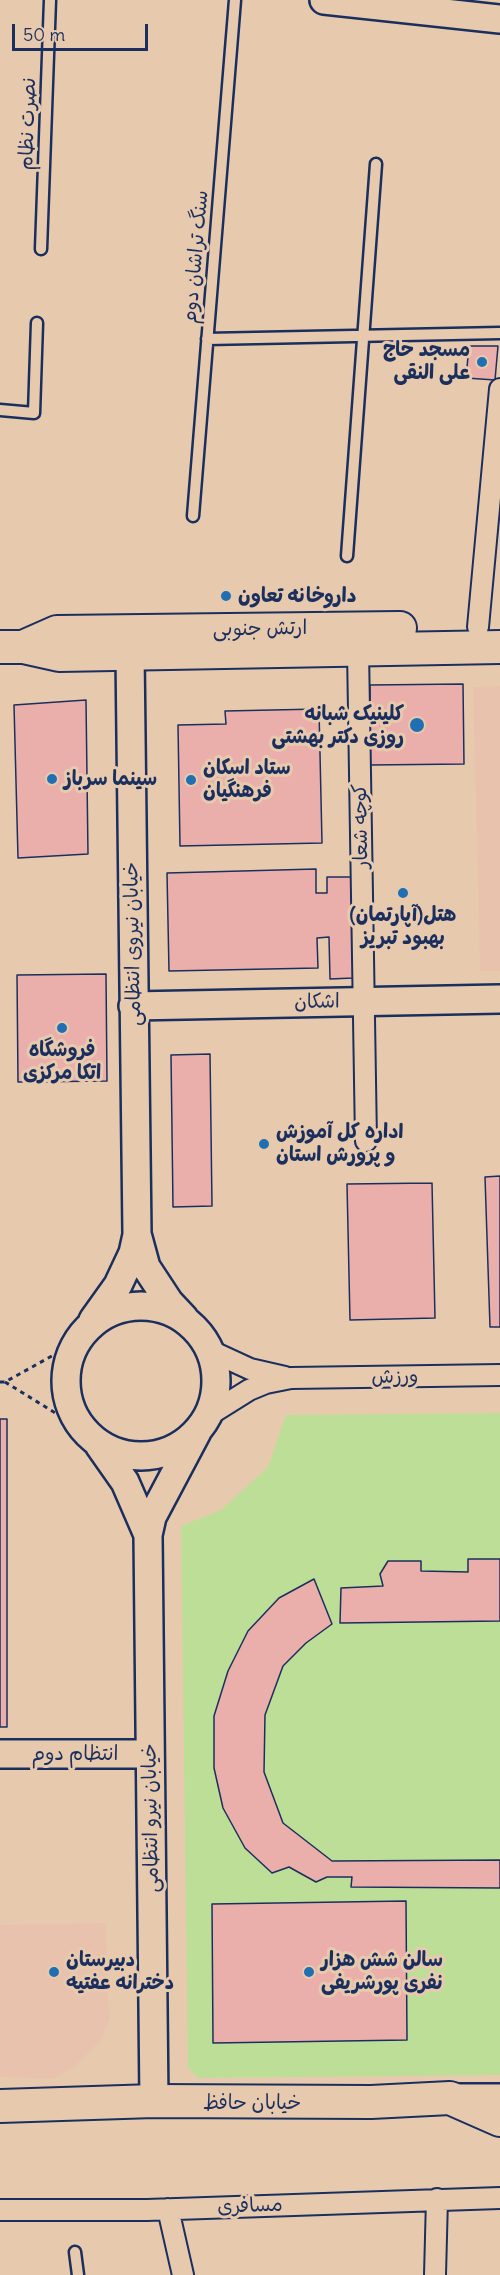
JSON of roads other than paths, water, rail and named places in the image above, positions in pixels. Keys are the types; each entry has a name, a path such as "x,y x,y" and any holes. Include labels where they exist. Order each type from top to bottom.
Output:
{"main road":[{"name":"ارتش جنوبی","path":"11,647 57,632 493,634"},
{"name":"ارتش جنوبی","path":"11,647 59,655 358,650 493,634"},
{"name":"خیابان حافظ","path":"0,2106 154,2101 371,2103 450,2098 500,2120"}],"street":[{"path":"324,0 472,8 500,19"},
{"path":"493,634 500,389"},
{"name":"کوچه شعار","path":"358,650 366,1141"},
{"name":"خیابان نیروی انتظامی","path":"81,1336 118,1285 133,1253 137,1234 130,654"},
{"name":"اشکان","path":"133,1006 500,999"},
{"name":"خیابان نیروی انتظامی","path":"137,1234 146,1268 169,1302 184,1318"},
{"path":"143,1305 164,1309 184,1318 199,1333 211,1352 216,1372 216,1394 203,1424 181,1446 161,1455 140,1457 118,1454 91,1437 72,1411 66,1391 67,1369 81,1336 102,1317 121,1308 143,1305"},
{"name":"ورزش","path":"211,1352 250,1369 291,1378"},
{"name":"ورزش","path":"203,1424 249,1390 266,1383 291,1378 500,1375"},
{"name":"خیابان نیرو انتظامی","path":"154,2101 148,1535 152,1517 203,1424"},
{"name":"خیابان نیرو انتظامی","path":"91,1437 125,1482 148,1535"},
{"name":"انتظام دوم","path":"0,1754 150,1754"},
{"path":"450,2098 500,2098"},
{"name":"مسافری","path":"0,2210 168,2209 500,2198"},
{"path":"435,2275 437,2199"},
{"path":"168,2209 183,2275"}],"lane":[{"name":"نصرت نظام","path":"41,249 50,0"},
{"name":"سنگ تراشان دوم","path":"193,516 235,0"},
{"path":"347,556 376,164"},
{"path":"0,410 34,413 37,324"},
{"path":"207,339 500,333"},
{"path":"75,2252 78,2275"}],"place":[{"name":"مسجد حاج علی النقی","path":"482,362"},
{"name":"داروخانه تعاون","path":"226,596"},
{"name":"کلینیک شبانه روزی دکتر بهشتی","path":"417,725"},
{"name":"سینما سرباز","path":"52,779"},
{"name":"ستاد اسکان فرهنگیان","path":"191,780"},
{"name":"هتل(آپارتمان) بهبود تبریز","path":"403,893"},
{"name":"فروشگاه اتکا مرکزی","path":"62,1028"},
{"name":"اداره کل آموزش و پرورش استان","path":"264,1144"},
{"name":"دبیرستان دخترانه عفتیه","path":"54,1972"},
{"name":"سالن شش هزار نفری پورشریفی","path":"309,1972"}]}
